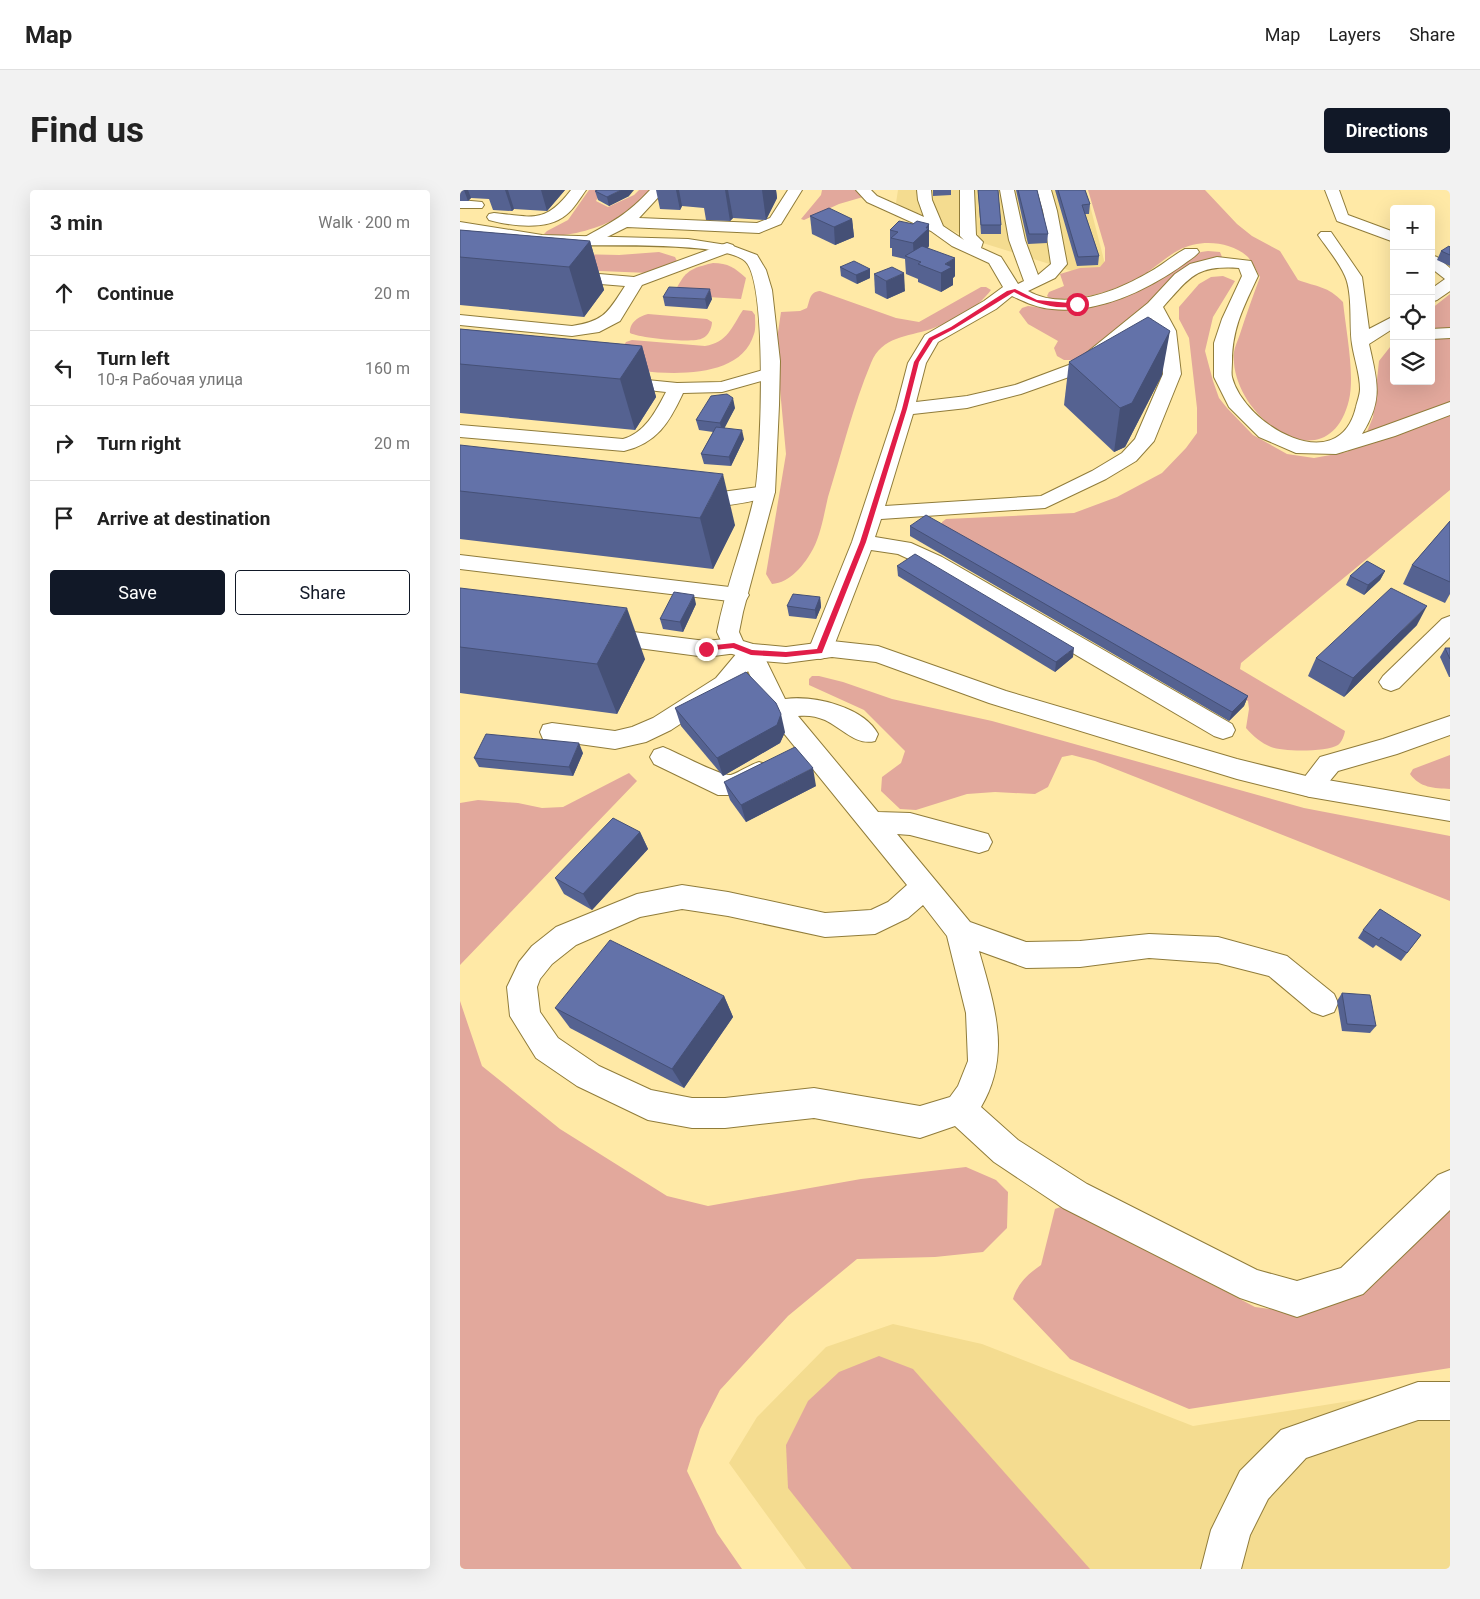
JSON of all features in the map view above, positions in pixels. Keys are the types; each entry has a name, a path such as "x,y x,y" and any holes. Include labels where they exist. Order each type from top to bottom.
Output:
{"main road":[{"path":"494,218 524,220 549,218 560,213 579,190"},
{"path":"588,242 638,212 658,190"},
{"path":"624,222 760,228 776,221 795,190"},
{"path":"863,190 872,199 936,228 957,243 995,260 1012,291"},
{"path":"924,190 925,200 936,228"},
{"path":"967,190 966,226 968,236 975,242 973,250"},
{"path":"1007,190 1017,240 1033,283"},
{"path":"820,651 863,542 917,362 931,339 1012,291 1055,272 1059,264 1050,211 1044,190"},
{"path":"1332,190 1342,218 1390,236"},
{"path":"460,204 477,205"},
{"path":"638,212 693,214"},
{"path":"460,227 500,236 588,242 674,243 726,248 751,258 758,270 764,290 770,373 765,492 738,595 738,643 724,684 662,724 637,735 615,740 552,732"},
{"path":"1320,449 1339,444 1354,432 1363,416 1369,389 1360,342 1360,320 1354,277 1326,236"},
{"path":"548,275 636,282 726,248"},
{"path":"1012,291 1036,301 1058,305 1077,304 1138,284 1164,271 1200,248 1221,249 1239,258 1245,264 1250,276 1230,319 1223,343 1223,377 1236,403 1266,433 1296,447 1342,448 1450,408"},
{"path":"904,409 967,402 1021,388 1080,367 1154,308 1182,277 1196,267 1217,262 1245,264"},
{"path":"1435,263 1450,276"},
{"path":"460,320 572,331 593,328 614,317 636,282"},
{"path":"1434,295 1450,283"},
{"path":"872,513 1045,502 1099,475 1128,457 1144,441 1172,374 1167,331 1154,308"},
{"path":"1360,342 1390,323"},
{"path":"1435,334 1450,333"},
{"path":"1360,342 1390,338"},
{"path":"604,381 677,388 722,386 770,373"},
{"path":"460,431 624,445 633,444 651,432 677,388"},
{"path":"672,500 698,502 765,492"},
{"path":"863,542 903,548 934,562 1223,730"},
{"path":"460,562 738,595"},
{"path":"1391,682 1450,624"},
{"path":"576,633 706,649 738,643 786,655 847,650 878,654 998,697 1237,769 1310,787 1450,811"},
{"path":"738,643 778,709 810,746 925,887 960,931 981,1013 983,1061 971,1095 960,1109 920,1122 814,1103 725,1113 692,1113 648,1105 588,1076 547,1048 526,1016 522,986 529,971 542,955 566,936 637,906 682,897 728,904 825,925 875,922 898,910 925,887"},
{"path":"778,709 799,706 836,712 866,734"},
{"path":"1310,787 1329,764 1388,747 1450,725"},
{"path":"663,757 690,769 718,785 734,785 810,746"},
{"path":"872,822 910,824 979,842"},
{"path":"960,931 1026,955 1080,954 1149,946 1218,950 1277,965 1323,1003"},
{"path":"960,1109 1006,1150 1075,1196 1252,1286 1297,1299 1352,1282 1450,1186"},
{"path":"1221,1569 1231,1530 1254,1485 1294,1443 1418,1401 1450,1401"}],"shaded area":[{"path":"589,190 602,190 596,201 608,207 634,195 639,190 652,190 628,211 603,225 571,234 544,234 568,220"},
{"path":"822,190 857,190 863,197 839,204 804,220 801,219 821,195"},
{"path":"898,190 1086,190 1106,268 1078,273 970,239 896,203"},
{"path":"1088,190 1205,190 1237,224 1252,236 1280,251 1298,280 1322,288 1338,297 1343,302 1351,390 1349,400 1338,426 1321,438 1302,440 1281,433 1262,418 1246,399 1236,376 1234,352 1260,277 1248,257 1233,248 1215,243 1187,246 1138,279 1121,286 1080,298 1049,298 1047,296 1049,292 1064,286 1060,274 1080,268 1100,267 1105,261 1105,248"},
{"path":"659,252 675,257 677,261 649,273 550,269 575,254 619,255"},
{"path":"1201,252 1220,252 1222,257 1077,360 1064,360 1057,356 1054,348 1058,341 1028,324 1019,312 1022,308 1028,306 1066,310 1081,308"},
{"path":"713,263 731,267 746,278 741,299 673,295 684,276 697,267"},
{"path":"1223,276 1235,281 1213,317 1205,351 1219,398 1253,435 1287,454 1314,458 1347,452 1364,439 1373,417 1379,361 1390,347 1390,385 1435,385 1435,306 1450,294 1450,490 1241,663 1240,669 1345,731 1338,745 1325,749 1277,749 1264,743 1246,728 1249,709 1248,701 941,527 942,522 946,519 1074,513 1117,497 1162,473 1186,448 1197,433 1197,408 1189,338 1179,319 1179,307 1199,284 1211,277"},
{"path":"981,287 991,290 979,303 964,314 931,329 888,342 876,354 853,412 816,543 806,561 796,572 779,583 772,584 766,574 786,454 776,346 781,312 800,311 807,308 812,295 820,291 896,318 919,322"},
{"path":"743,310 752,311 755,315 755,332 745,350 731,362 693,372 672,373 615,368 611,365 626,342 632,340 705,346 713,344 724,338"},
{"path":"648,314 707,319 712,324 707,336 698,340 667,340 630,333 631,326 635,320"},
{"path":"812,676 843,682 892,699 992,721 1304,808 1450,836 1450,901 1095,761 1072,755 1062,757 1048,787 1035,794 995,792 967,794 916,810 900,809 881,791 882,777 901,763 905,751 864,710 809,685 809,679"},
{"path":"1450,755 1450,789 1433,788 1423,785 1410,774 1413,769"},
{"path":"629,773 637,781 460,965 460,803 478,800 518,803 542,808 563,807"},
{"path":"460,1001 482,1066 560,1129 667,1196 708,1206 861,1179 966,1167 996,1180 1008,1192 1007,1228 983,1252 935,1257 857,1259 788,1316 720,1390 700,1429 687,1471 717,1533 742,1569 460,1569"},
{"path":"1450,1205 1450,1368 1189,1409 1070,1359 1013,1299 1024,1279 1041,1265 1055,1209 1063,1206 1255,1307 1302,1313"},
{"path":"893,1324 982,1344 1193,1426 1450,1385 1450,1569 806,1569 729,1463 757,1417 826,1347"},
{"path":"879,1356 913,1369 1090,1569 852,1569 788,1488 786,1445 808,1401 839,1372"}],"building":[{"path":"621,190 607,197 595,191"},
{"path":"978,190 998,190 1001,225 981,225"},
{"path":"1018,190 1037,190 1048,234 1029,234"},
{"path":"1058,190 1085,190 1090,204 1082,205 1099,256 1078,257"},
{"path":"829,208 852,219 834,227 810,216"},
{"path":"899,221 913,224 917,221 929,224 926,228 929,228 913,243 891,238 898,232 890,230"},
{"path":"460,230 590,241 569,267 460,257"},
{"path":"922,246 955,258 945,264 952,267 941,273 918,264 921,262 905,256"},
{"path":"1449,246 1450,255 1441,251"},
{"path":"854,261 870,269 856,275 840,267"},
{"path":"892,267 904,273 886,281 874,274"},
{"path":"669,287 710,289 705,299 663,297"},
{"path":"1148,317 1170,331 1132,403 1120,408 1069,362"},
{"path":"460,329 642,346 620,379 460,364"},
{"path":"727,394 733,398 720,423 696,420 711,396"},
{"path":"716,427 742,430 729,457 701,454"},
{"path":"460,445 723,474 700,518 460,491"},
{"path":"926,515 1248,696 1232,712 910,526"},
{"path":"1450,521 1450,582 1412,565"},
{"path":"915,554 1074,648 1056,662 897,566"},
{"path":"1367,561 1385,571 1368,585 1350,576"},
{"path":"460,588 627,608 597,664 460,647"},
{"path":"1391,588 1427,606 1353,678 1316,658"},
{"path":"674,592 694,595 680,622 660,619"},
{"path":"793,594 820,597 815,610 787,606"},
{"path":"1445,648 1450,648 1450,659"},
{"path":"746,672 776,703 781,714 777,725 717,758 675,708"},
{"path":"486,734 579,743 569,767 474,758"},
{"path":"795,747 813,768 741,805 724,782"},
{"path":"613,818 640,832 583,894 555,878"},
{"path":"1380,909 1421,935 1407,953 1381,937 1379,940 1363,930"},
{"path":"610,940 724,996 672,1069 555,1008"},
{"path":"1342,993 1370,995 1376,1026 1347,1024"}],"route":[{"path":"706,649 734,646 751,652 786,655 820,651 863,542 917,362 931,339 990,305 1008,292 1015,290 1036,301 1058,305 1077,304"}]}
